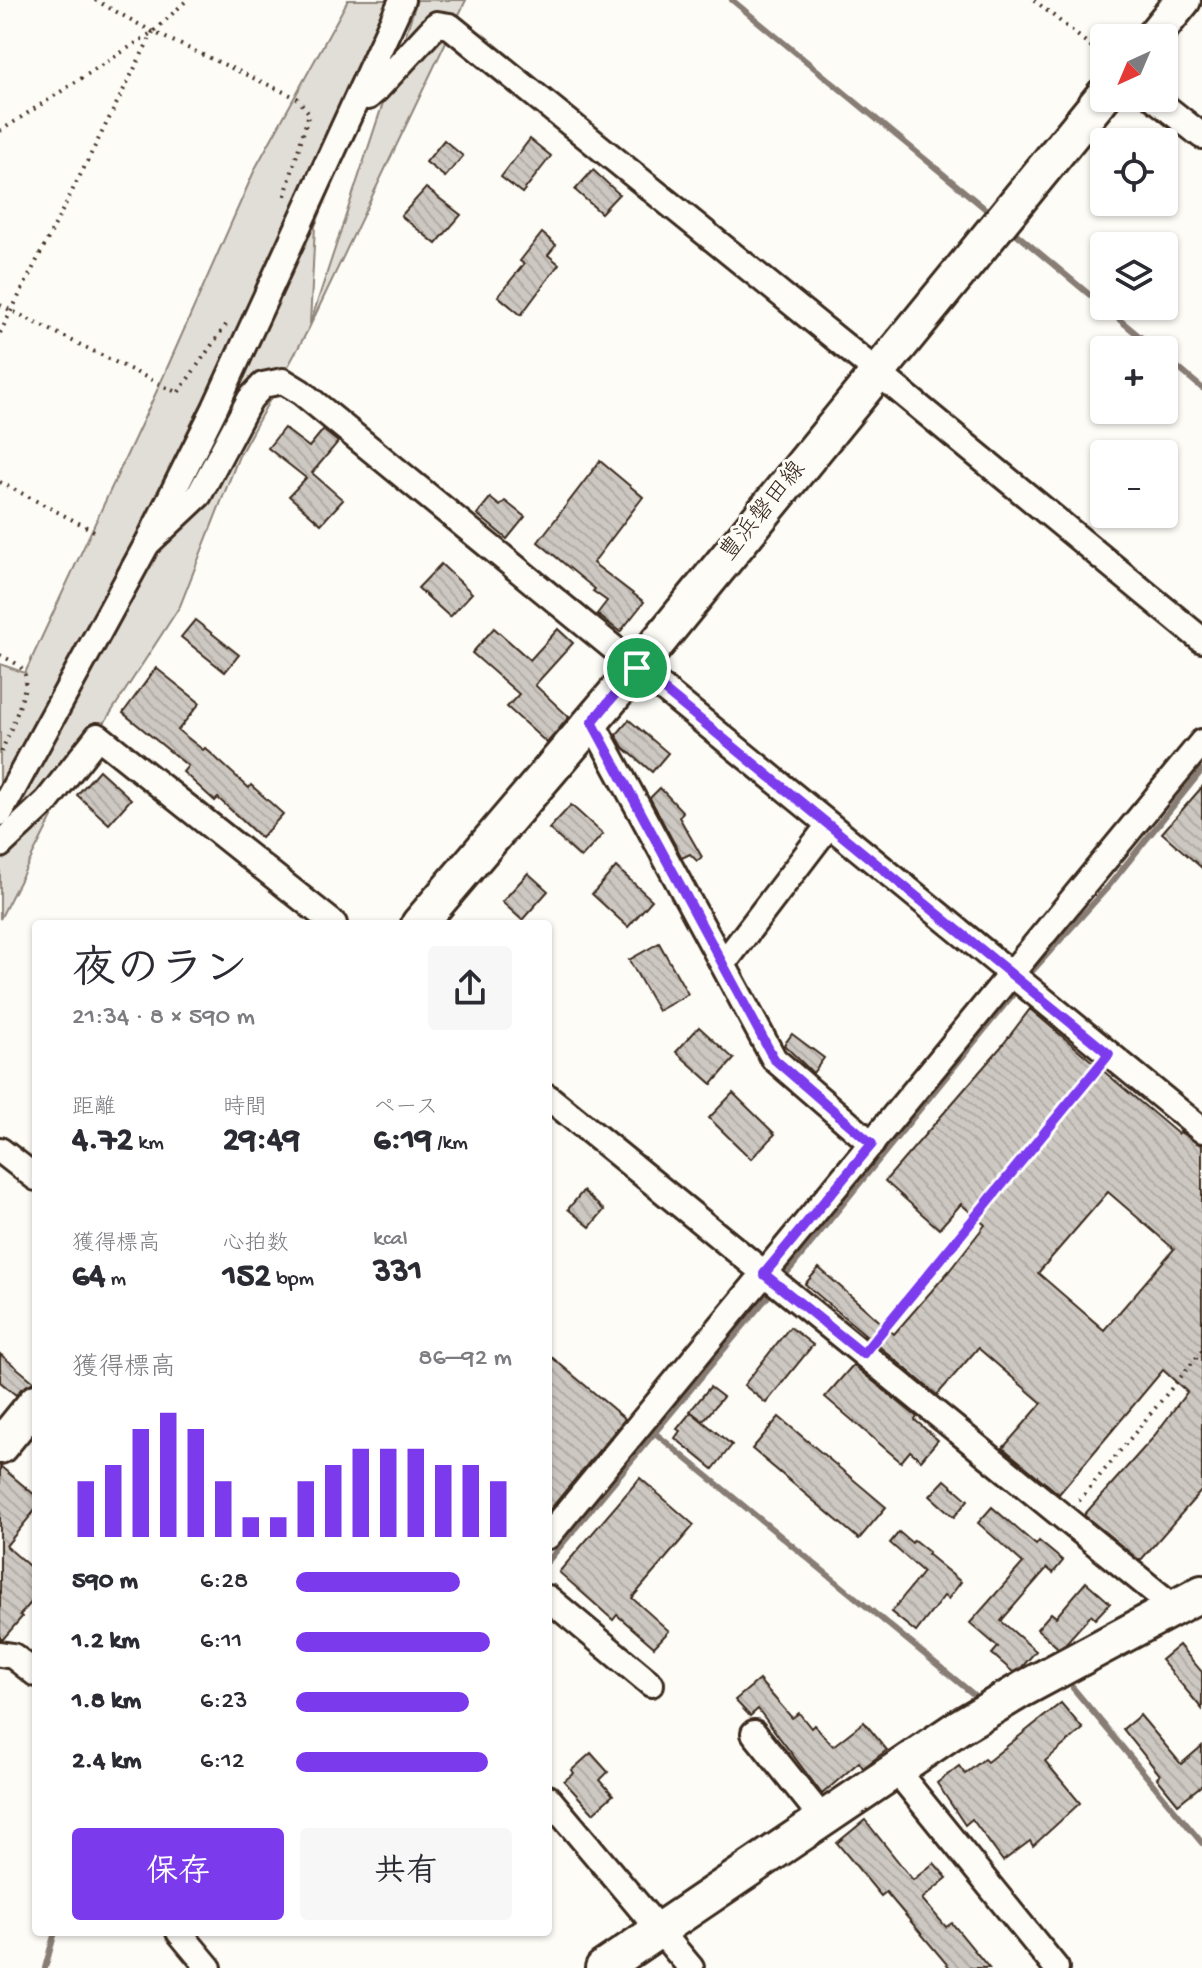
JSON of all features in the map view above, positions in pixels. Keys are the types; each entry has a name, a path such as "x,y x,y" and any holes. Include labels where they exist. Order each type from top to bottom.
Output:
{"main road":[{"path":"1163,24 1183,0"},
{"name":"豊浜磐田線","path":"422,920 637,668 1090,112"},
{"path":"0,1446 32,1407"},
{"path":"603,1968 896,1770 1011,1697 1189,1600"}],"street":[{"path":"0,813 147,544 273,285 402,0"},
{"path":"359,95 368,97 376,90 437,24 450,26 1202,640"},
{"path":"1172,112 1202,136"},
{"path":"147,544 199,495 250,399 263,385 283,381 301,392 1202,1130"},
{"path":"592,722 774,1059 872,1144"},
{"path":"0,845 47,801 98,736 329,920"},
{"path":"552,1531 1202,742"},
{"path":"723,964 829,825"},
{"path":"552,1100 1065,1518 1189,1600"},
{"path":"0,1150 32,1175"},
{"path":"552,1601 651,1684"},
{"path":"0,1654 13,1656 32,1671"},
{"path":"754,1733 823,1819"},
{"path":"896,1770 1056,1968"},
{"path":"552,1803 691,1968"},
{"path":"182,1936 209,1968"}],"path":[{"path":"95,0 153,32 297,98 309,113 282,208"},
{"path":"0,131 153,32 187,0"},
{"path":"1034,0 1090,46"},
{"path":"0,333 153,32"},
{"path":"0,305 178,393 232,317"},
{"path":"0,482 96,532"},
{"path":"0,655 18,664 25,674 25,687 0,756"},
{"path":"863,1354 1109,1054"},
{"path":"1065,1518 1202,1351"}],"shaded area":[{"path":"348,0 408,0 315,226 310,324 417,0 466,0 309,328 239,456 180,606 86,751 0,919 0,664 25,673 160,384 256,167"}],"building":[{"path":"530,139 551,156 522,193 501,177"},
{"path":"444,140 463,156 445,177 426,162"},
{"path":"593,170 619,194 601,213 575,190"},
{"path":"426,188 461,215 436,244 401,216"},
{"path":"542,233 556,245 548,255 559,264 521,315 498,296 524,264 520,261"},
{"path":"284,428 309,447 323,430 338,442 312,473 343,500 321,524 289,496 306,478 268,448"},
{"path":"600,461 643,497 593,563 644,602 620,632 597,614 607,601 538,542"},
{"path":"490,498 500,506 505,501 525,517 507,539 477,514"},
{"path":"441,564 472,593 450,617 418,588"},
{"path":"195,620 239,655 225,672 181,637"},
{"path":"494,628 530,660 558,629 573,643 535,685 569,717 547,743 507,707 519,694 472,653"},
{"path":"156,668 200,703 178,730 203,750 205,748 283,814 261,838 218,798 215,801 183,772 188,766 123,713"},
{"path":"629,720 668,753 652,772 623,747 616,735"},
{"path":"99,770 131,799 109,824 77,795"},
{"path":"1202,787 1202,868 1162,833"},
{"path":"660,788 683,812 679,817 702,857 697,861 690,854 682,858 650,798"},
{"path":"571,805 603,834 581,858 549,829"},
{"path":"616,867 652,900 628,927 592,894"},
{"path":"528,873 548,891 522,920 502,902"},
{"path":"659,943 688,994 658,1011 629,960"},
{"path":"1030,1009 1178,1134 1180,1132 1202,1146 1202,1490 1140,1561 1084,1515 1151,1440 1187,1392 1163,1370 1059,1494 1003,1448 1042,1403 978,1348 937,1395 805,1284 819,1268 894,1334 949,1271 985,1225 961,1204 939,1229 885,1181","holes":["1108,1192 1174,1249 1104,1330 1038,1273"]},
{"path":"699,1027 734,1059 712,1084 676,1052"},
{"path":"792,1034 824,1058 813,1073 784,1045"},
{"path":"733,1093 775,1134 751,1159 709,1118"},
{"path":"583,1191 604,1210 590,1227 568,1209"},
{"path":"790,1327 813,1345 766,1403 744,1385"},
{"path":"0,1354 32,1380 16,1395 0,1382"},
{"path":"552,1357 625,1419 552,1507"},
{"path":"853,1365 917,1417 915,1420 938,1440 921,1460 910,1451 901,1462 825,1397"},
{"path":"710,1387 723,1397 703,1421 690,1411"},
{"path":"691,1412 732,1445 713,1469 675,1438 680,1431 677,1429"},
{"path":"779,1417 886,1507 859,1539 752,1449"},
{"path":"0,1466 32,1493 32,1514 6,1546 32,1569 32,1602 20,1615 22,1617 0,1639"},
{"path":"640,1478 694,1525 632,1598 669,1631 654,1647 617,1615 613,1620 559,1572"},
{"path":"945,1480 968,1500 954,1517 930,1496"},
{"path":"992,1507 1036,1545 1039,1541 1063,1561 1053,1573 1047,1568 1001,1621 1036,1651 1013,1672 992,1654 998,1647 970,1623 1023,1563 978,1523"},
{"path":"899,1532 929,1552 927,1554 961,1582 948,1599 944,1596 916,1632 891,1612 923,1572 890,1543"},
{"path":"1086,1582 1110,1603 1095,1619 1091,1615 1058,1648 1037,1629 1051,1613 1056,1617"},
{"path":"1179,1645 1202,1672 1202,1709 1161,1660"},
{"path":"759,1680 792,1718 799,1713 811,1728 814,1725 833,1746 864,1722 887,1750 863,1768 859,1762 822,1794 758,1709 750,1716 735,1700"},
{"path":"1061,1703 1083,1729 1045,1761 1080,1803 1033,1846 1030,1841 1003,1861 972,1819 965,1825 937,1783 959,1766 965,1774 984,1759 987,1762"},
{"path":"1140,1715 1181,1764 1202,1746 1202,1785 1178,1804 1157,1778 1160,1775 1123,1729"},
{"path":"591,1753 608,1772 600,1780 613,1795 593,1813 564,1781"},
{"path":"865,1820 913,1880 934,1863 947,1878 922,1899 946,1927 952,1923 989,1968 950,1968 886,1892 881,1896 837,1843"}],"waterway":[{"path":"732,0 988,211"},
{"path":"1013,231 1139,336"},
{"path":"1178,368 1202,388"},
{"path":"1026,978 1108,887 1202,770"},
{"path":"782,1279 1019,987"},
{"path":"552,1556 775,1288"},
{"path":"655,1433 973,1694"},
{"path":"1073,1688 1202,1843"},
{"path":"45,1968 54,1936"}],"route":[{"path":"637,668 1109,1054 863,1354 764,1274 872,1144 774,1059 592,722 637,668"}]}
